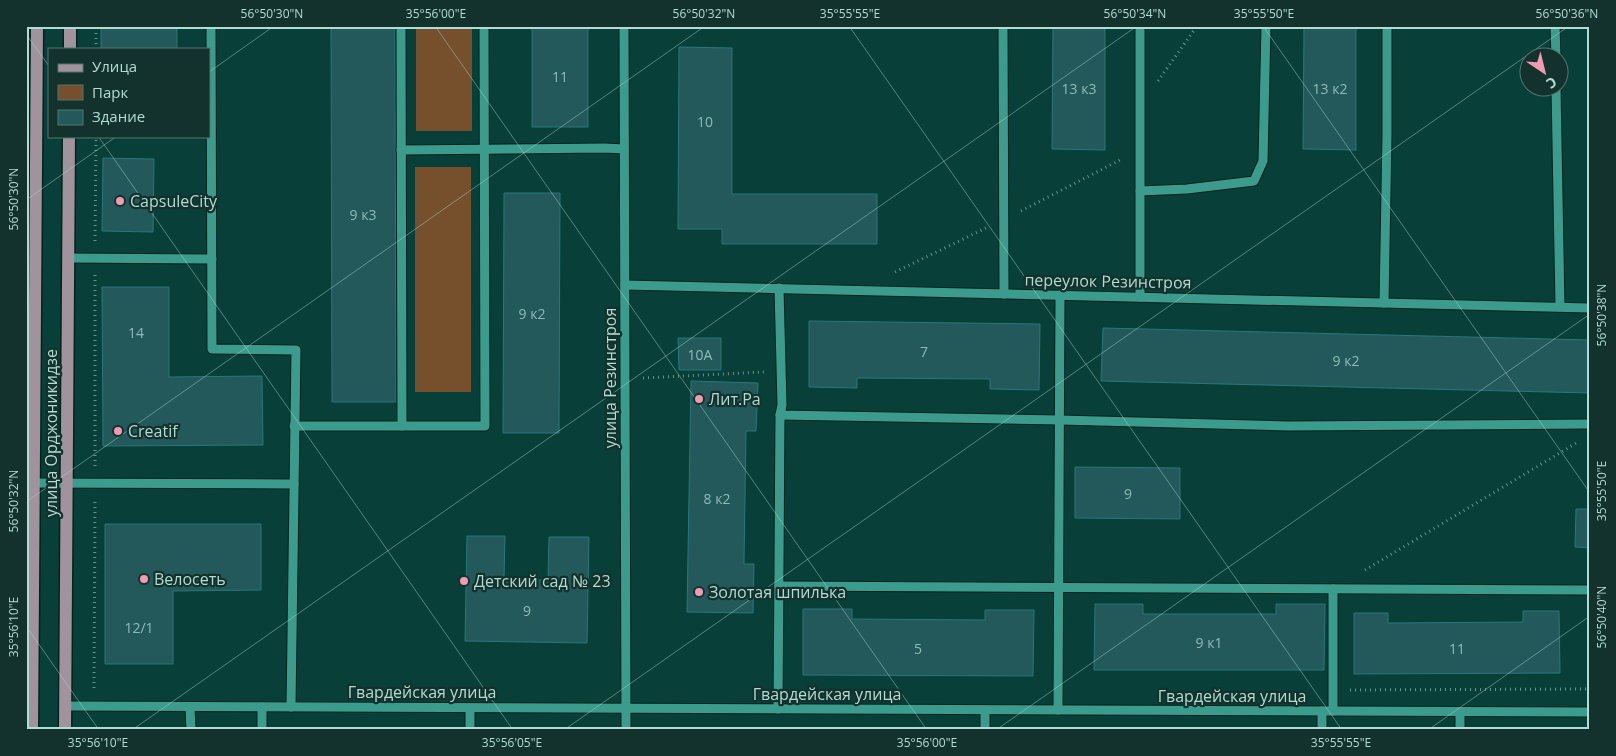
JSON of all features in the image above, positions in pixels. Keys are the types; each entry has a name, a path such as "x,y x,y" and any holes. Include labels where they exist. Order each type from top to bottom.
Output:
{"main road":[{"name":"улица Орджоникидзе","path":"32,730 29,706 30,483 37,26"},
{"path":"70,26 70,48"},
{"name":"улица Орджоникидзе","path":"65,730 69,138"}],"street":[{"path":"211,26 212,349 296,350 291,707"},
{"path":"401,26 402,426"},
{"path":"294,426 485,426 484,26"},
{"name":"улица Резинстроя","path":"624,26 626,730"},
{"path":"1003,26 1004,294"},
{"path":"1140,26 1140,297"},
{"path":"1140,191 1188,189 1254,181 1263,161 1266,26"},
{"path":"1384,303 1387,26"},
{"path":"1555,26 1556,48"},
{"path":"1556,98 1560,307"},
{"path":"401,150 624,149"},
{"path":"68,258 212,259"},
{"name":"переулок Резинстроя","path":"625,285 1590,308"},
{"path":"778,709 780,415 782,406 780,288"},
{"path":"1058,710 1060,295"},
{"path":"780,415 1288,426 1590,424"},
{"path":"30,483 294,484"},
{"path":"779,586 1590,590"},
{"path":"1333,589 1333,711"},
{"name":"Гвардейская улица","path":"65,706 1590,712"},
{"path":"190,707 190,730"},
{"path":"262,707 262,730"},
{"path":"470,708 470,730"},
{"path":"985,710 985,730"},
{"path":"1322,711 1322,730"},
{"path":"1460,712 1460,730"}],"path":[{"path":"96,26 96,48"},
{"path":"1140,106 1197,26"},
{"path":"94,706 96,138"},
{"path":"643,378 781,371"},
{"path":"1333,589 1581,441"}],"green space":[{"path":"416,26 472,26 472,131 416,131"},
{"path":"415,167 471,167 471,392 415,392"}],"building":[{"path":"101,26 177,26 177,48 101,48"},
{"path":"331,26 395,26 396,402 332,402"},
{"path":"532,26 588,26 588,127 532,127"},
{"path":"1053,26 1105,26 1105,150 1052,149"},
{"path":"1304,26 1356,26 1356,150 1303,149"},
{"path":"679,47 732,48 732,194 877,194 877,244 722,244 722,229 678,229"},
{"path":"103,158 154,159 153,232 102,231"},
{"path":"504,193 560,193 559,433 503,433"},
{"path":"102,287 169,287 169,377 262,376 263,445 103,446"},
{"path":"809,321 1040,324 1039,390 990,389 990,379 857,378 857,388 809,387"},
{"path":"1103,328 1590,340 1590,393 1101,381"},
{"path":"678,338 721,338 721,370 679,370"},
{"path":"691,381 758,383 756,431 746,431 744,564 754,564 753,613 687,612"},
{"path":"1075,467 1180,468 1180,519 1075,518"},
{"path":"1576,509 1590,509 1590,548 1575,547"},
{"path":"105,524 261,524 261,590 173,591 173,664 105,664"},
{"path":"467,536 505,536 504,579 548,580 549,537 589,537 587,643 465,641"},
{"path":"1095,604 1143,604 1143,614 1276,614 1276,604 1325,604 1324,670 1094,670"},
{"path":"803,609 852,609 852,619 985,620 985,610 1034,610 1033,676 803,675"},
{"path":"1523,611 1559,611 1560,673 1354,674 1354,613 1388,613 1388,623 1523,622"}],"place":[{"name":"CapsuleCity","path":"120,201"},
{"name":"Лит.Ра","path":"699,399"},
{"name":"Creatif","path":"118,431"},
{"name":"Велосеть","path":"144,579"},
{"name":"Детский сад № 23","path":"464,581"},
{"name":"Золотая шпилька","path":"699,592"}]}
